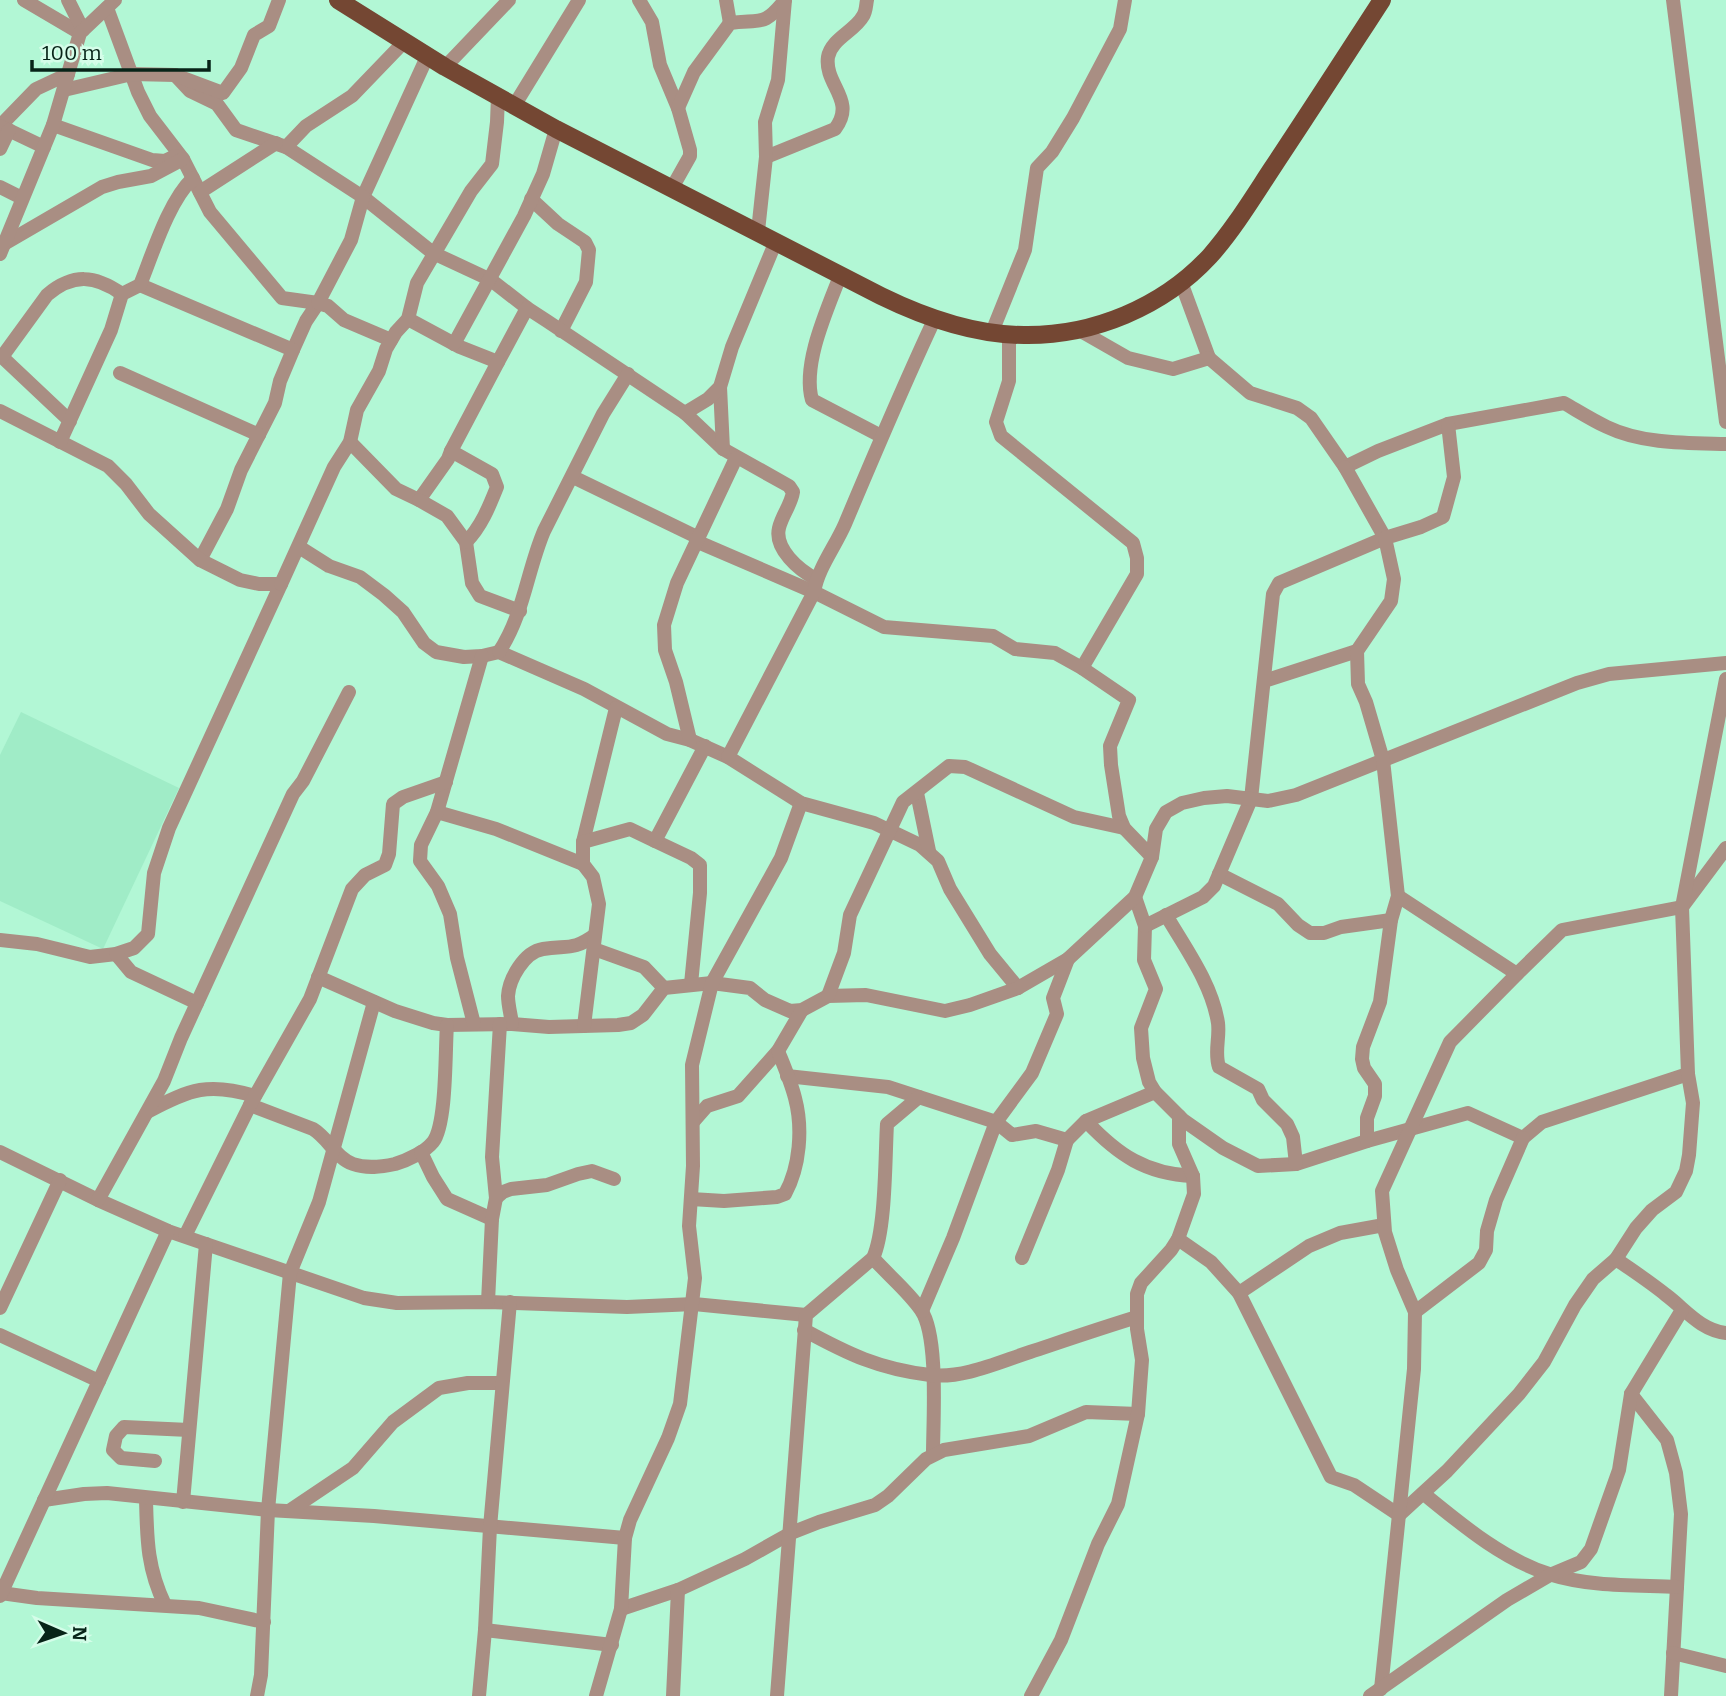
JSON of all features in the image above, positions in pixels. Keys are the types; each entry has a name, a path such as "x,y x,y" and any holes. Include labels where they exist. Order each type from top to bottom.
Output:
{"main road":[{"path":"338,0 427,57 556,129 904,307 934,318 1001,333 1048,334 1079,330 1125,316 1164,295 1210,256 1243,212 1382,0"}],"street":[{"path":"24,0 81,32"},
{"path":"68,0 81,32"},
{"path":"64,90 132,74 175,75 223,93 241,68 254,35 270,26 279,0"},
{"path":"445,67 509,0"},
{"path":"514,106 579,0"},
{"path":"639,0 652,22 660,65 687,137 690,156 672,188"},
{"path":"678,108 694,72 730,23 726,0"},
{"path":"730,23 757,22 772,17 785,0"},
{"path":"758,231 766,157 765,122 778,79 785,0"},
{"path":"766,157 835,129 841,121 844,107 828,70 830,50 863,16 867,0"},
{"path":"1082,668 1137,574 1137,558 1133,543 1001,436 996,422 1009,381 1001,333 1025,250 1037,168 1052,152 1067,127 1120,29 1125,0"},
{"path":"1673,0 1726,422"},
{"path":"2,249 53,125 81,32 111,4 132,74 150,116 181,156 210,212 282,298 328,306 344,320 391,340"},
{"path":"60,442 111,330 122,294 140,285 184,187 197,185 281,145 352,96 404,42"},
{"path":"200,560 227,509 241,470 275,403 280,381 306,321 351,240 363,197 427,57"},
{"path":"0,149 3,127 36,89 68,74"},
{"path":"175,75 190,91 217,104 233,127 281,145 363,197 433,253 491,280 527,309 685,412 736,458 789,486 793,492 792,499 779,529 779,543 815,585"},
{"path":"0,940 37,944 90,957 116,954 134,948 148,934 155,873 169,828 334,467 350,442 357,410 379,371 391,340 408,319 417,284 471,191 492,164 498,96"},
{"path":"53,125 152,160 165,161 181,156"},
{"path":"3,127 44,147"},
{"path":"454,344 491,280 543,174 556,129"},
{"path":"2,249 102,187 151,176 181,156"},
{"path":"0,187 22,198"},
{"path":"531,199 558,223 586,242 589,250 586,282 561,331"},
{"path":"723,449 720,387 732,347 776,241"},
{"path":"840,276 815,348 808,387 812,400 881,436"},
{"path":"70,421 1,356 55,288 69,281 94,279 108,284 122,294"},
{"path":"1181,282 1209,358 1250,393 1297,408 1311,418 1345,467 1385,538 1394,579 1391,601 1357,651 1358,684 1383,760 1398,895 1391,920 1380,1002 1363,1047 1364,1068 1375,1084 1375,1096 1367,1118 1367,1140"},
{"path":"140,285 293,350"},
{"path":"419,500 448,459 527,309"},
{"path":"728,757 835,547 934,318"},
{"path":"408,319 454,344 498,362"},
{"path":"1079,330 1128,358 1173,369 1209,358"},
{"path":"120,373 258,435"},
{"path":"499,652 520,611 537,546 603,414 628,374"},
{"path":"685,412 708,399 720,387"},
{"path":"1345,467 1448,424 1563,403 1608,428 1638,436 1681,443 1726,444"},
{"path":"0,411 108,466 149,514 200,560 240,580 259,584 281,584"},
{"path":"1145,926 1203,897 1214,886 1251,799 1273,594 1279,583 1385,538 1443,517 1454,477 1448,424"},
{"path":"350,442 396,489 447,516 466,542 472,583 480,596 520,611"},
{"path":"451,451 492,474 497,487 489,508 466,542"},
{"path":"690,740 665,650 664,625 677,583 736,458"},
{"path":"573,477 699,540 815,585 884,626 993,636 1015,649 1055,653 1082,668 1129,700 1110,746 1119,816 1124,828 1152,857"},
{"path":"299,547 329,566 360,577 384,595 403,612 424,643 436,652 453,657 482,656 499,652 584,689 667,734 690,740 728,757 801,803 874,823 929,851 938,861 950,889 990,954 1018,988"},
{"path":"1264,681 1357,651"},
{"path":"474,1024 457,958 450,914 438,886 420,861 421,845 437,813 482,656"},
{"path":"693,1122 707,1105 738,1096 778,1051 802,1010 828,996 866,995 945,1011 1018,988 1068,959 1135,897 1152,857 1156,829 1166,813 1182,803 1227,796 1268,801 1296,794 1577,683 1609,674 1726,663"},
{"path":"1399,1515 1424,1494 1519,1394 1544,1362 1575,1305 1593,1279 1616,1259 1636,1228 1652,1210 1676,1192 1685,1171 1689,1155 1693,1103 1688,1074 1682,907 1726,679"},
{"path":"98,1200 164,1081 293,794 303,781 349,692"},
{"path":"583,864 583,842 616,708"},
{"path":"655,841 705,746"},
{"path":"828,996 844,953 850,915 903,802 949,766 965,767 1074,817 1124,828"},
{"path":"185,1236 252,1100 310,999 352,890 365,875 385,866 389,854 393,804 403,797 446,782"},
{"path":"917,793 929,851"},
{"path":"596,1696 621,1609 625,1538 630,1520 677,1419 694,1304 695,1278 690,1226 692,1065 712,983 781,858 801,803"},
{"path":"437,813 496,829 583,864 593,877 599,904 584,1026"},
{"path":"583,842 630,829 691,858 699,865 700,893 691,984"},
{"path":"1373,1694 1399,1515 1413,1369 1415,1312 1384,1225 1382,1191 1451,1042 1517,974 1562,930 1682,907 1726,848"},
{"path":"1219,874 1278,904 1298,925 1310,933 1324,933 1341,927 1391,920"},
{"path":"1398,895 1517,974"},
{"path":"1135,897 1145,926 1144,960 1156,989 1141,1028 1145,1072 1155,1092 1179,1116 1223,1148 1258,1166 1296,1164 1367,1140 1468,1113 1523,1138"},
{"path":"1166,915 1203,977 1218,1024 1216,1059 1219,1067 1258,1089 1263,1100 1287,1124 1293,1137 1296,1164"},
{"path":"488,1301 492,1219 496,1198 492,1157 508,996 513,978 525,960 539,949 579,947 594,942 644,967 664,988"},
{"path":"116,954 131,972 197,1003"},
{"path":"922,1311 953,1238 996,1122 1032,1073 1057,1014 1053,998 1068,959"},
{"path":"318,977 415,1018 447,1025 506,1024 549,1027 631,1023 643,1015 664,988 712,983 750,988 765,1000 785,1009 802,1010"},
{"path":"257,1696 261,1683 268,1510 290,1273 319,1202 374,1002"},
{"path":"149,1111 195,1090 215,1087 252,1100 313,1129 351,1164 373,1168 400,1162 421,1152 438,1135 447,1025"},
{"path":"691,1199 724,1201 770,1198 785,1194 792,1180 799,1139 796,1099 778,1051"},
{"path":"1415,1312 1479,1263 1486,1250 1487,1231 1496,1200 1523,1138 1542,1122 1688,1074"},
{"path":"787,1076 888,1087 996,1122 1012,1135 1036,1131 1067,1140"},
{"path":"1022,1258 1058,1170 1067,1140 1086,1121 1155,1092"},
{"path":"777,1696 805,1322 873,1258 880,1230 887,1124 919,1097"},
{"path":"1031,1696 1061,1640 1098,1544 1118,1504 1138,1414 1142,1360 1138,1294 1141,1283 1178,1239 1194,1194 1194,1176 1179,1144 1179,1116"},
{"path":"1086,1121 1106,1143 1127,1158 1168,1175 1194,1176"},
{"path":"0,1152 168,1231 363,1298 383,1302 488,1301 635,1307 694,1304 805,1322 873,1364 933,1376 968,1371 1000,1362 1138,1317"},
{"path":"421,1152 447,1199 492,1219"},
{"path":"496,1198 511,1189 547,1185 592,1171 614,1179"},
{"path":"0,1308 60,1180"},
{"path":"1238,1293 1309,1246 1340,1233 1384,1225"},
{"path":"168,1231 1,1594 199,1608 264,1622"},
{"path":"1178,1239 1211,1262 1238,1293 1331,1476 1354,1485 1399,1515"},
{"path":"183,1502 206,1244"},
{"path":"873,1258 922,1311 927,1323 933,1376 933,1454"},
{"path":"1616,1259 1669,1296 1700,1324 1726,1333"},
{"path":"479,1696 489,1527 510,1302"},
{"path":"1373,1694 1507,1600 1550,1575 1581,1562 1591,1549 1619,1470 1631,1394 1682,1310"},
{"path":"0,1335 99,1381"},
{"path":"289,1511 353,1468 393,1422 439,1388 468,1383 502,1383"},
{"path":"1631,1394 1667,1440 1676,1473 1681,1514 1671,1696"},
{"path":"621,1609 678,1590 746,1559 791,1533 875,1505 933,1454 1029,1436 1086,1412 1138,1414"},
{"path":"155,1461 121,1458 113,1450 116,1436 124,1427 189,1430"},
{"path":"44,1500 97,1492 268,1510 374,1516 625,1538"},
{"path":"1424,1494 1464,1527 1516,1561 1550,1575 1595,1583 1677,1587"},
{"path":"146,1499 149,1564 154,1583 165,1605"},
{"path":"673,1696 678,1590"},
{"path":"485,1630 612,1645"},
{"path":"1673,1654 1726,1666"}],"shaded area":[{"path":"21,712 179,788 103,949 0,901 0,755"}]}
